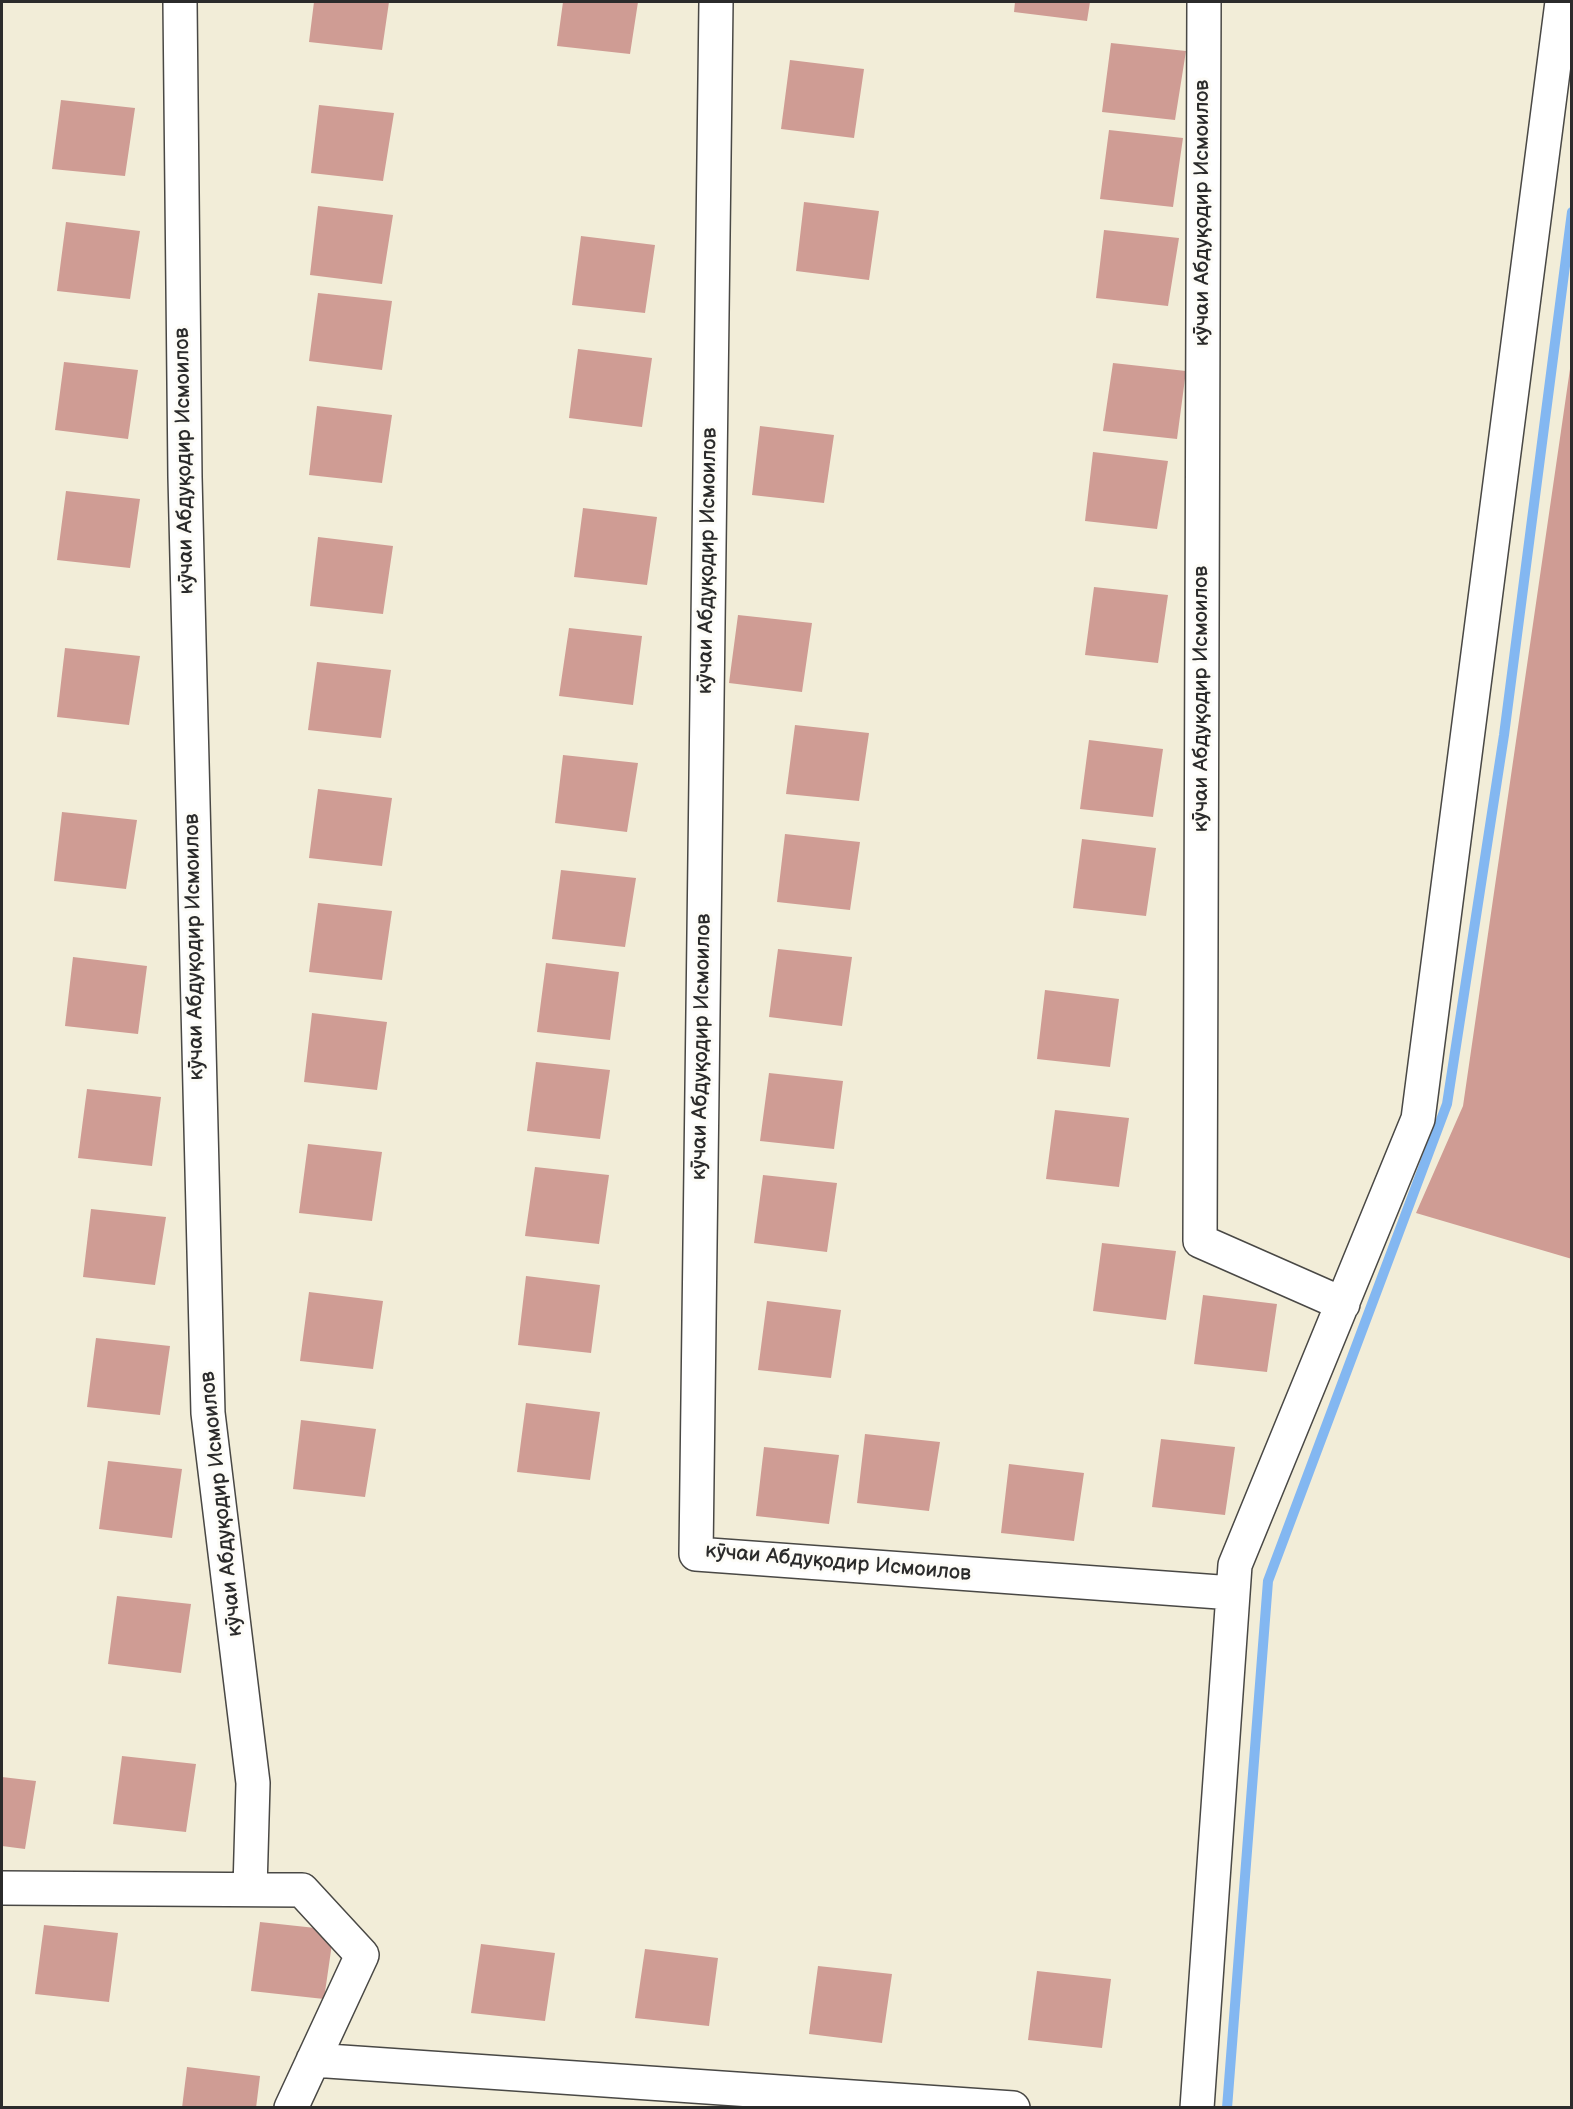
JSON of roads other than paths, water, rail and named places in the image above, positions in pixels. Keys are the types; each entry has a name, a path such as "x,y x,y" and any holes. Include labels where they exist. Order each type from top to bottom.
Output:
{"street":[{"name":"кӯчаи Абдуқодир Исмоилов","path":"180,2 185,477 208,1413 253,1783 250,1889"},
{"name":"кӯчаи Абдуқодир Исмоилов","path":"716,2 696,1554 1233,1593"},
{"name":"кӯчаи Абдуқодир Исмоилов","path":"1204,2 1200,1240 1343,1304"},
{"path":"1197,2108 1235,1565 1418,1119 1562,2"},
{"path":"2,1888 302,1890 362,1955 291,2108"},
{"path":"313,2060 1013,2108"}],"waterway":[{"path":"1227,2108 1268,1581 1447,1104 1504,735 1572,212"}]}
